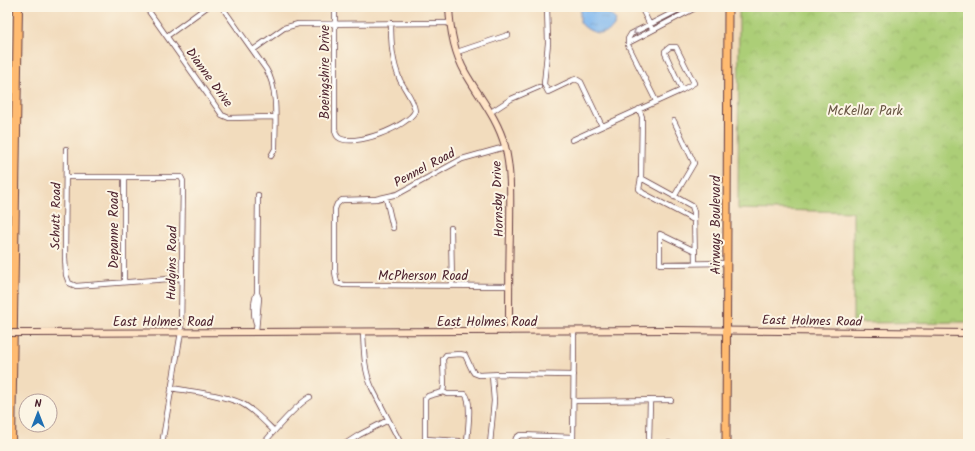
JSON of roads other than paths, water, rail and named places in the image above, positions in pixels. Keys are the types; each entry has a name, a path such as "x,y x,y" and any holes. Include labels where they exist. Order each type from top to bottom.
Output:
{"highway":[{"path":"11,444 18,7"}],"main road":[{"name":"Hornsby Drive","path":"450,7 451,23 457,52 470,81 497,123 505,147 510,179 509,332"},
{"name":"Airways Boulevard","path":"726,444 728,7"},
{"name":"East Holmes Road","path":"7,333 727,330 968,333"}],"street":[{"path":"167,36 207,7"},
{"path":"222,7 269,72 272,80 274,92 275,149 271,156"},
{"name":"Boeingshire Drive","path":"335,7 335,128 338,137 346,140 366,138 393,129 412,118 416,111 395,67 392,52 391,23"},
{"path":"547,7 548,43 544,84 548,92 572,80 576,79 581,82 602,126"},
{"path":"641,7 652,30"},
{"path":"656,101 628,46 629,36 684,7"},
{"path":"628,43 697,7"},
{"name":"Dianne Drive","path":"148,10 222,115 229,118 274,117"},
{"path":"253,50 289,26 303,23 451,23"},
{"path":"457,52 508,35"},
{"path":"572,140 682,90 694,83 676,47 670,47 666,50 665,54 682,90"},
{"path":"491,112 511,99 540,87"},
{"path":"639,109 642,116 641,178 639,189 643,193 694,220"},
{"path":"674,121 694,163 674,197"},
{"name":"Pennel Road","path":"338,283 335,272 335,222 336,204 339,201 386,198 405,191 462,159 505,147"},
{"name":"Schutt Road","path":"66,149 65,257 66,275 69,283 76,286 124,282"},
{"path":"66,177 124,177"},
{"name":"Hudgins Road","path":"124,177 181,178 183,186 181,332 162,444"},
{"name":"Depanne Road","path":"124,177 124,282"},
{"path":"641,178 692,206 694,220 695,263"},
{"path":"256,332 259,298 257,293 258,195"},
{"path":"386,198 393,228"},
{"path":"451,228 452,286"},
{"path":"695,251 660,234 660,264 728,263"},
{"path":"124,282 182,278"},
{"name":"McPherson Road","path":"338,283 344,285 510,286"},
{"path":"573,444 574,331"},
{"path":"363,332 364,361 367,375 372,388 401,444"},
{"path":"443,392 443,359 446,355 465,355 474,373 479,375 574,375"},
{"path":"490,444 494,401 492,375"},
{"path":"171,388 219,397 241,404 260,417 274,431"},
{"path":"459,441 425,442 425,399 428,396 443,392 447,394 465,394 468,398 469,406 467,444"},
{"path":"263,444 304,401 310,397"},
{"path":"650,400 648,444 669,443"},
{"path":"574,401 670,400"},
{"path":"345,444 388,420"},
{"path":"514,444 516,438 520,435 573,437"}],"water":[{"path":"583,7 605,7 603,10 616,20 614,26 611,30 601,33 584,27 580,22 580,12"}],"park label":[{"name":"McKellar Park","path":"865,110"}]}
